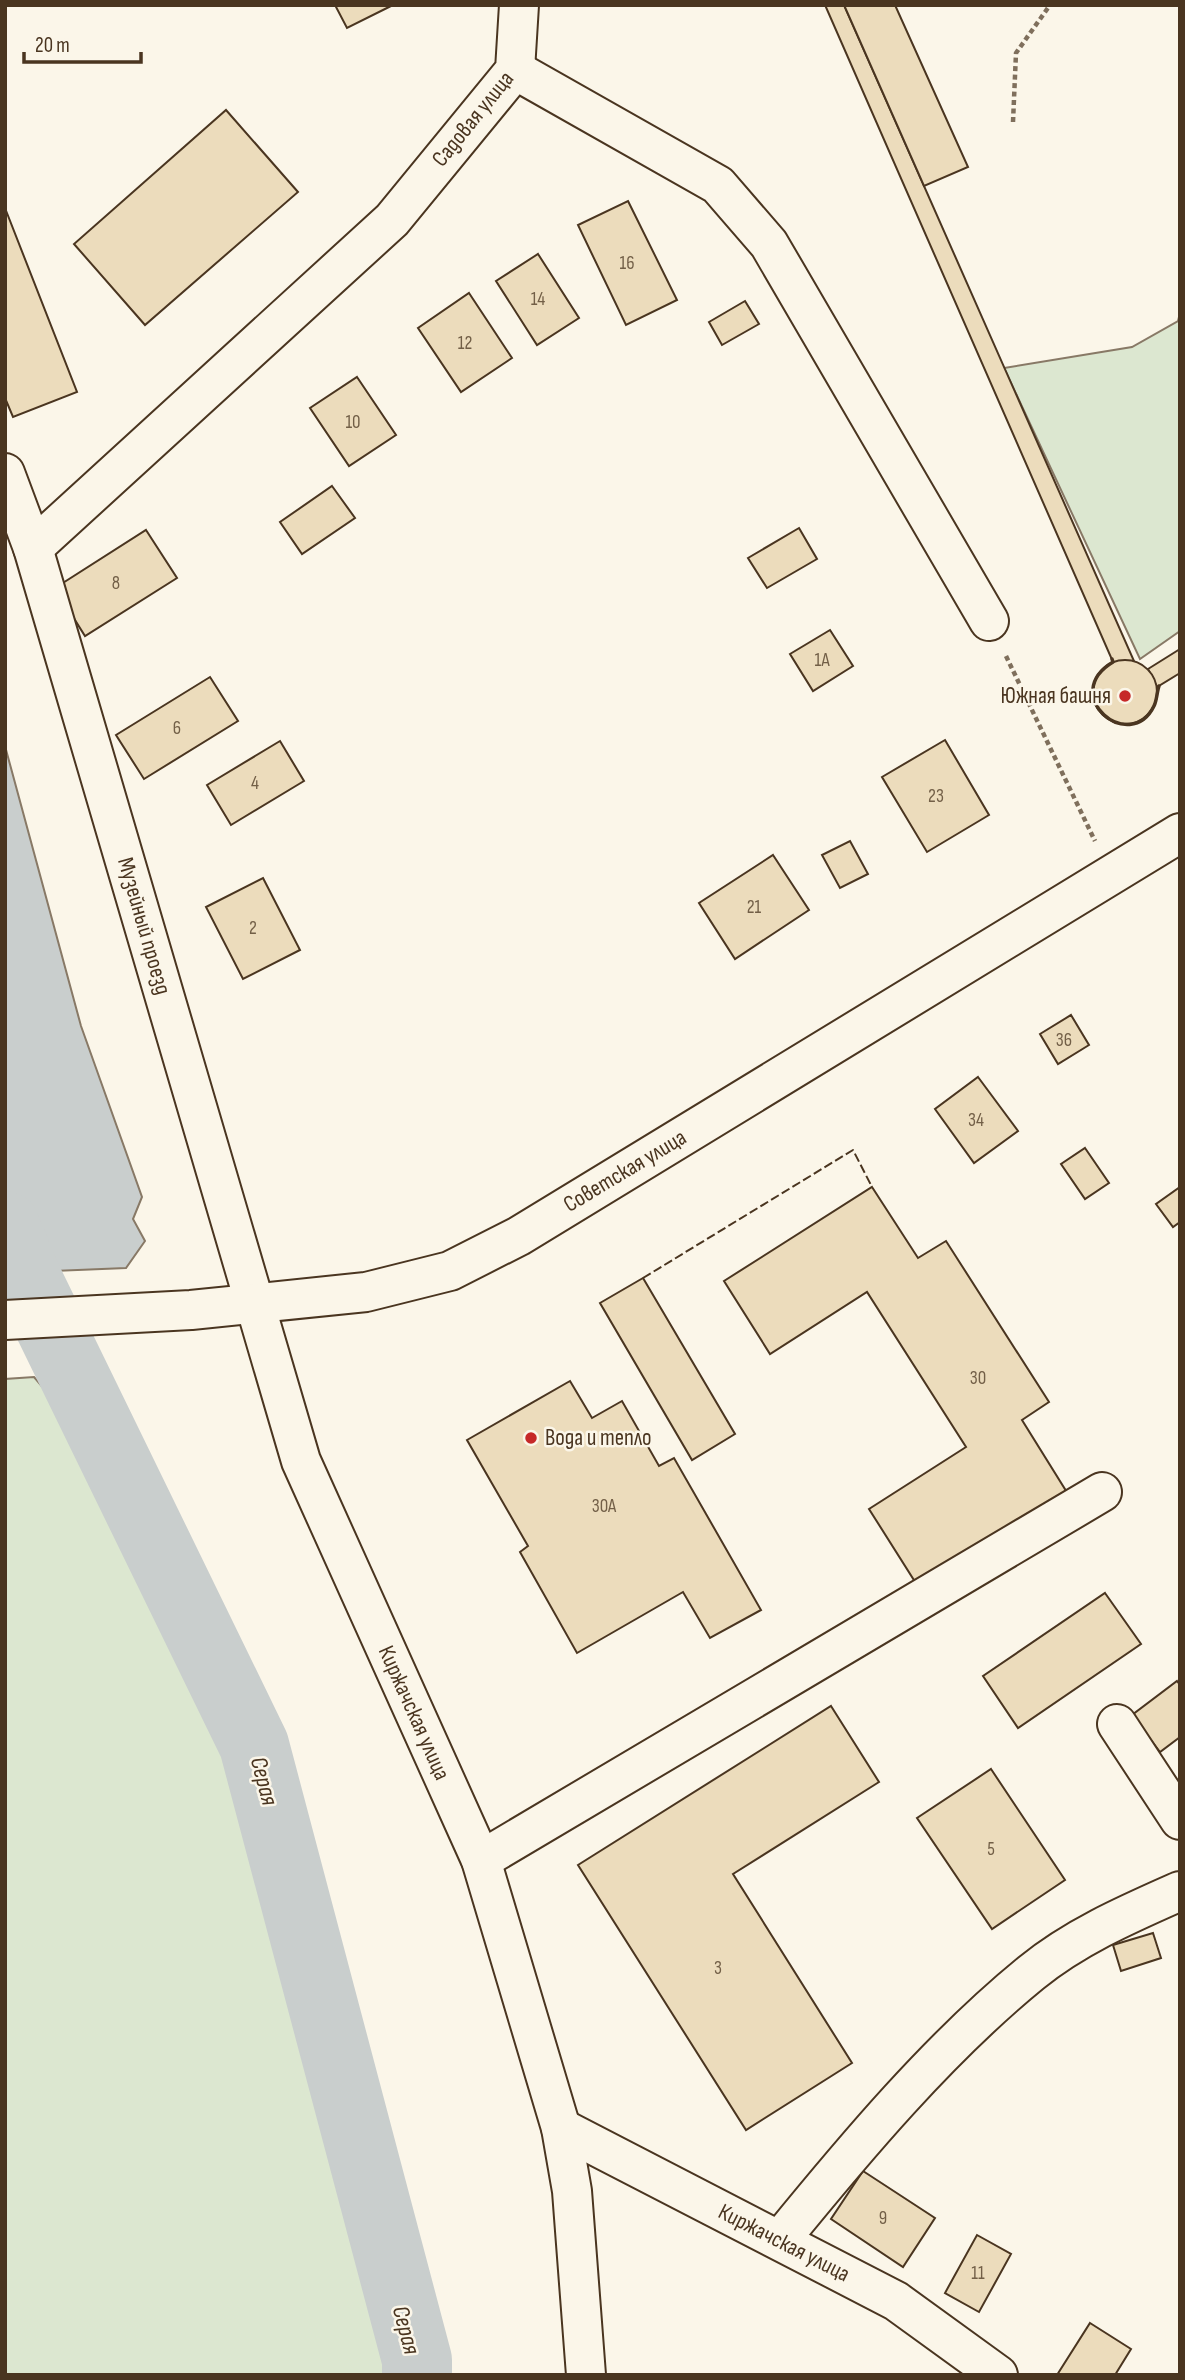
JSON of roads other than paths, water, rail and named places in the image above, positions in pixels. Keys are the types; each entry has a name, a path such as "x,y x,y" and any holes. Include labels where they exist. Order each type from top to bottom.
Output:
{"street":[{"name":"Садовая улица","path":"33,548 392,220 515,70 519,5"},
{"path":"515,70 718,185 761,234 989,621"},
{"name":"Музейный проезд","path":"5,473 33,548 253,1304"},
{"name":"Советская улица","path":"5,1320 191,1310 366,1292 450,1272 519,1236 1180,833"},
{"name":"Киржачская улица","path":"253,1304 301,1461 481,1860 561,2128 572,2191 586,2375"},
{"path":"481,1860 1101,1492"},
{"path":"1117,1724 1180,1820"},
{"path":"779,2240 847,2158 925,2074 1032,1972 1108,1923 1180,1891"},
{"name":"Киржачская улица","path":"561,2128 895,2301 998,2375"}],"waterway":[{"name":"Серая","path":"5,1226 24,1273 254,1745 417,2360 417,2375"}],"place":[{"name":"Южная башня","path":"1125,696"},
{"name":"Вода и тепло","path":"531,1438"}]}
